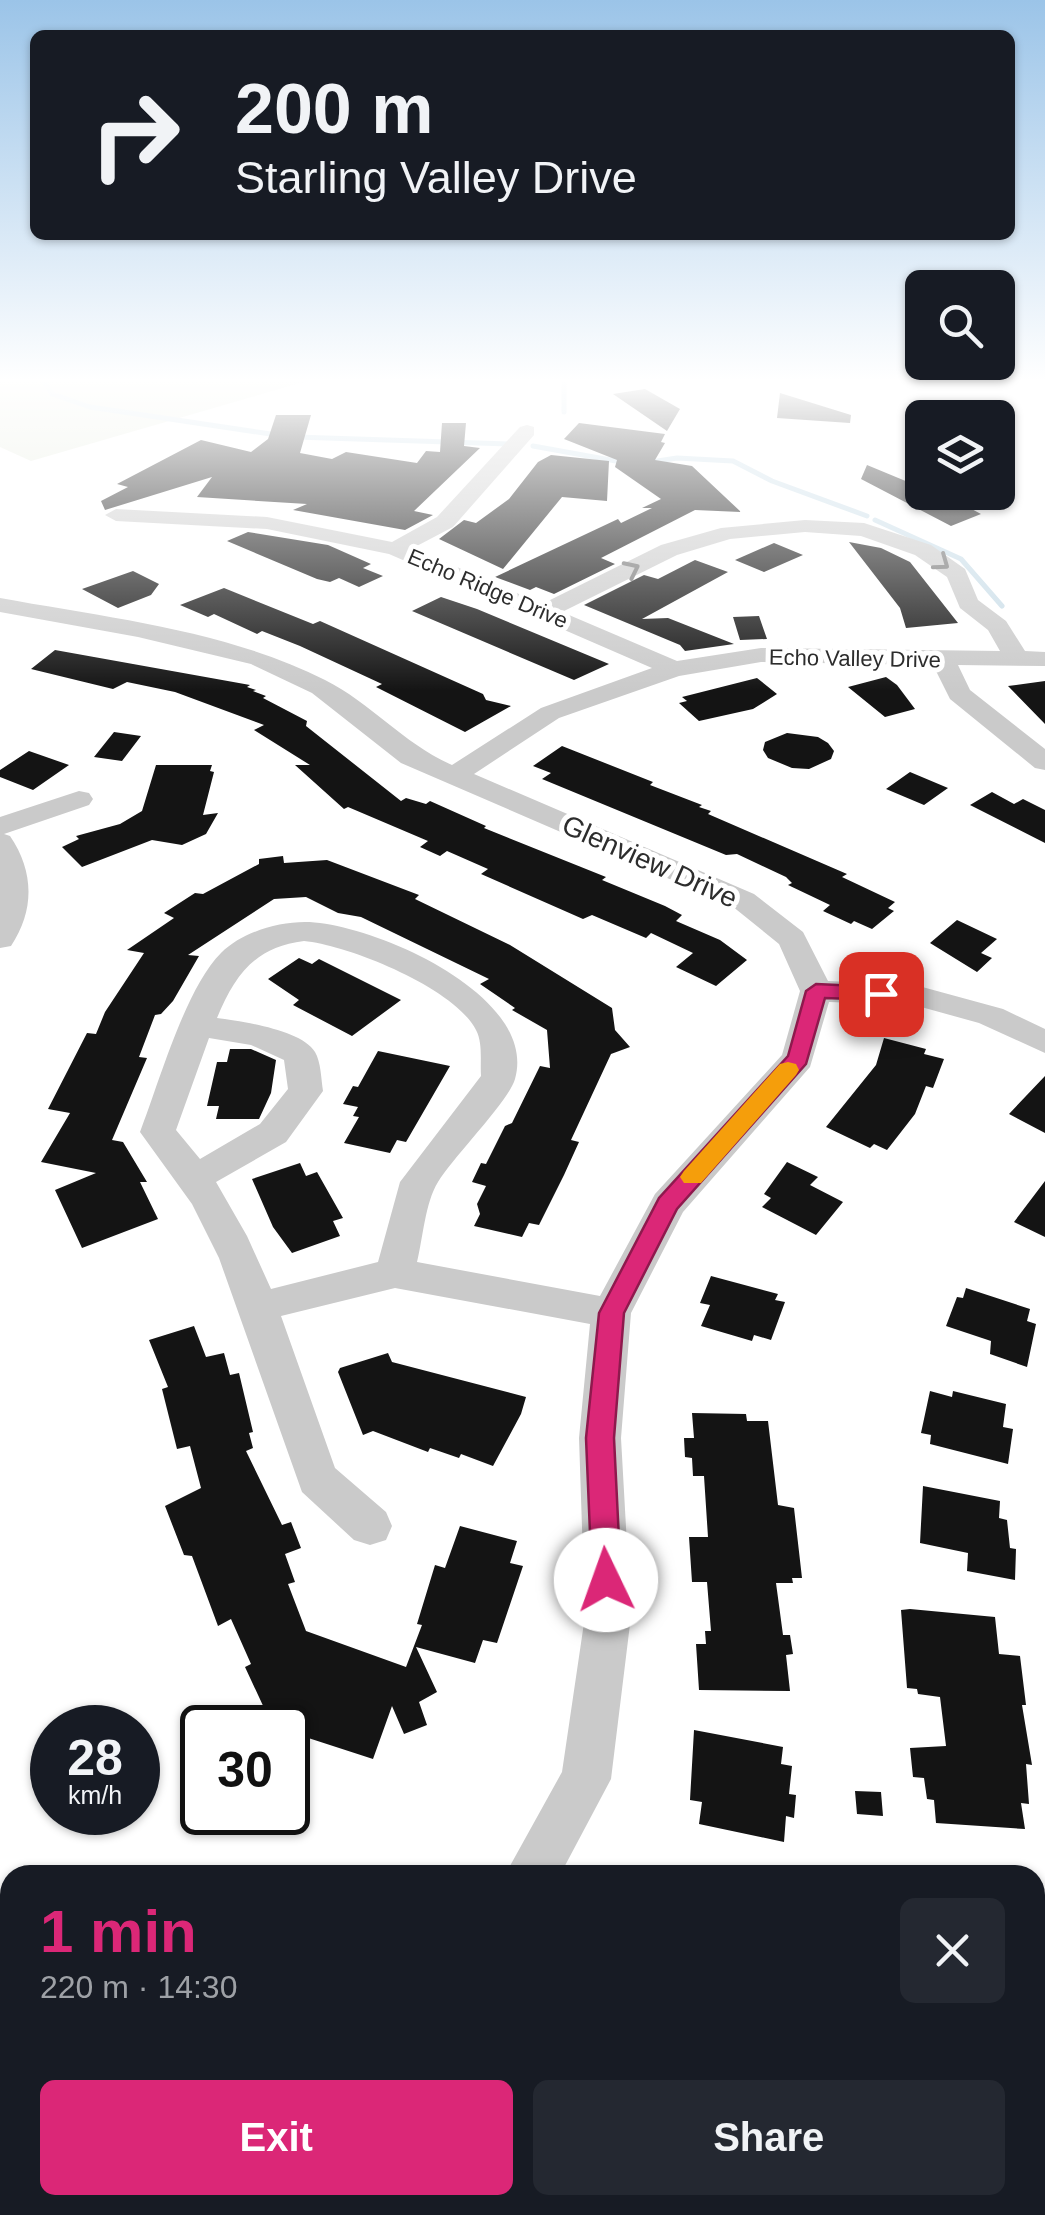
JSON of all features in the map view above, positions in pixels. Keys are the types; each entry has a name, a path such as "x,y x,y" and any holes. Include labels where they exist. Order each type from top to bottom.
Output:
{"street":[{"path":"395,549 445,522 479,484"},
{"name":"Echo Ridge Drive","path":"116,515 266,522 395,549 674,669"},
{"path":"544,612 669,550 730,533 805,526 864,530 923,550 957,574 968,603 998,626 1018,659"},
{"name":"Glenview Drive","path":"0,605 138,630 259,659 321,688 411,757 743,900 792,939 816,991"},
{"name":"Echo Valley Drive","path":"453,776 550,713 674,669 761,655 1045,659"},
{"path":"943,660 959,694 1045,762"},
{"path":"0,828 80,798"},
{"path":"0,842 15,871 13,918 0,939"},
{"path":"370,1526 316,1479 232,1238 197,1178 158,1132 198,1026 231,960 272,936 312,932 348,936 461,992 495,1033 498,1078 418,1182 395,1273"},
{"path":"537,1865 586,1779 608,1616 600,1438 612,1313 668,1204 798,1059 816,991 914,995 992,1016 1045,1042"},
{"path":"197,1178 273,1134 306,1091 300,1056 280,1042 257,1033 198,1026"},
{"path":"258,1308 395,1273 612,1313"}],"building":[{"path":"118,484 188,484 105,510 101,501 128,487"},
{"path":"206,484 442,484 414,511 433,515 405,530 293,510 307,504 197,497"},
{"path":"520,484 608,484 607,501 562,497 503,569 439,539 464,520 476,523 509,499"},
{"path":"640,484 712,484 741,512 695,510 601,558 615,564 554,594 495,577 618,519 621,523 652,508 642,508 661,499"},
{"path":"871,484 905,484 905,502"},
{"path":"920,510 974,510 981,514 951,526"},
{"path":"248,532 328,545 371,564 363,568 383,576 359,587 339,578 330,582 317,579 227,541"},
{"path":"849,542 881,548 910,562 958,623 906,628 900,608"},
{"path":"774,543 803,555 764,572 735,560"},
{"path":"695,560 728,572 642,619 668,618 734,644 685,651 680,645 584,605 644,575 658,579"},
{"path":"133,571 159,584 151,595 118,608 82,589"},
{"path":"224,588 313,624 320,621 483,694 486,700 511,706 465,732 376,687 382,684 300,646 180,605"},
{"path":"441,597 609,664 574,680 412,611"},
{"path":"759,616 767,639 740,640 733,617"},
{"path":"55,650 250,685 247,687 266,696 263,698 307,721 306,726 401,801 430,801 484,828 606,877 602,880 682,915 676,921 720,940 747,960 716,986 676,967 693,953 651,933 646,938 592,915 583,919 481,874 488,869 447,851 440,856 420,847 428,841 348,807 344,809 295,765 310,765 254,730 264,725 175,692 127,682 113,689 31,669"},
{"path":"886,677 915,709 885,717 848,687"},
{"path":"757,678 777,694 753,709 699,721 679,703 687,701 682,697"},
{"path":"1045,681 1045,724 1008,686"},
{"path":"114,732 141,736 122,761 94,757"},
{"path":"787,733 818,737 834,751 831,759 809,769 792,768 768,758 763,750 765,742"},
{"path":"562,746 653,782 650,785 702,805 699,807 711,811 708,814 847,874 842,877 895,902 888,908 894,911 872,929 854,921 851,924 823,911 830,905 788,885 792,883 786,877 737,854 726,855 542,779 551,773 533,766"},
{"path":"29,751 69,765 33,790 0,777 0,770"},
{"path":"156,765 212,765 210,771 214,772 203,815 218,813 206,834 182,845 152,840 82,867 62,847 79,839 76,836 120,824 142,811"},
{"path":"910,772 948,788 924,805 886,789"},
{"path":"992,792 1014,804 1023,799 1045,810 1045,843 970,805"},
{"path":"283,856 284,863 327,860 419,895 415,899 510,945 612,1008 615,1030 630,1047 611,1054 571,1140 579,1142 564,1175 539,1225 529,1223 522,1237 474,1226 480,1214 477,1204 486,1186 472,1182 505,1126 512,1123 540,1066 550,1068 547,1030 512,1010 515,1008 480,984 489,979 361,917 338,913 306,897 274,899 188,955 199,956 173,1001 155,1015 139,1057 147,1058 112,1140 123,1142 147,1182 140,1182 158,1219 82,1248 55,1190 96,1173 41,1162 70,1113 48,1109 87,1033 96,1034 105,1012 144,953 127,950 174,918 164,913 195,893 203,894 259,864 259,859"},
{"path":"957,920 997,939 981,953 992,958 977,972 930,943"},
{"path":"299,958 312,964 319,959 401,1000 352,1036 293,1005 299,1000 268,979"},
{"path":"884,1038 926,1049 924,1054 944,1059 933,1088 926,1086 915,1114 887,1150 874,1144 870,1148 826,1127 876,1065"},
{"path":"230,1049 251,1049 276,1060 271,1093 259,1119 216,1119 219,1106 207,1106 217,1062 227,1062"},
{"path":"378,1051 450,1066 406,1142 397,1140 390,1153 344,1143 359,1117 353,1116 358,1107 343,1104 353,1086 358,1087"},
{"path":"1045,1076 1045,1133 1009,1114"},
{"path":"787,1162 818,1177 810,1185 843,1202 816,1235 762,1207 771,1198 764,1194"},
{"path":"300,1163 306,1176 317,1172 343,1218 333,1221 340,1236 292,1253 273,1227 252,1179"},
{"path":"1045,1181 1045,1237 1014,1222"},
{"path":"711,1276 778,1294 775,1300 785,1302 771,1340 754,1335 752,1341 701,1326 710,1305 700,1303"},
{"path":"966,1288 1030,1309 1027,1321 1036,1324 1027,1367 990,1354 991,1341 946,1326 957,1297 963,1298"},
{"path":"194,1326 206,1357 224,1353 230,1375 239,1373 253,1432 249,1433 253,1448 246,1451 282,1525 291,1522 301,1548 285,1554 295,1582 288,1584 306,1631 406,1667 422,1625 417,1624 435,1565 445,1568 460,1526 517,1541 510,1563 523,1566 497,1643 483,1640 475,1663 416,1647 437,1692 419,1702 427,1725 404,1734 392,1706 373,1759 310,1739 310,1705 263,1705 245,1667 251,1664 231,1619 218,1626 192,1556 184,1555 165,1506 201,1488 190,1446 177,1449 162,1389 168,1387 149,1340"},
{"path":"388,1353 392,1362 526,1397 493,1466 461,1454 459,1458 430,1448 428,1452 373,1431 363,1435 338,1372 340,1368"},
{"path":"930,1391 952,1397 953,1391 1006,1404 1003,1427 1013,1429 1008,1464 930,1444 931,1435 921,1433"},
{"path":"692,1413 746,1414 747,1421 768,1421 778,1505 794,1508 802,1578 792,1578 793,1583 776,1583 783,1635 790,1635 793,1654 786,1655 790,1691 699,1690 696,1644 706,1644 705,1631 711,1631 707,1582 692,1582 689,1537 708,1537 704,1476 693,1476 692,1458 685,1457 684,1438 694,1438"},
{"path":"923,1486 1000,1501 999,1518 1007,1520 1010,1548 1016,1549 1015,1580 967,1571 968,1553 920,1543"},
{"path":"901,1610 995,1617 999,1654 1020,1656 1026,1705 1022,1705 1032,1765 1026,1764 1029,1804 1021,1803 1025,1829 936,1823 934,1800 927,1799 924,1778 913,1777 910,1748 946,1746 940,1697 907,1688"},
{"path":"694,1730 783,1747 781,1764 792,1766 789,1794 796,1795 794,1818 786,1816 784,1842 699,1824 702,1802 690,1800"},
{"path":"855,1791 881,1792 883,1816 857,1814"}],"waterway":[{"path":"781,484 867,516"},
{"path":"875,520 961,559 1002,606"}],"slow traffic":[{"path":"692,1177 788,1070"}],"route":[{"path":"606,1580 600,1438 612,1313 668,1204 798,1059 816,991 881,994"}]}
